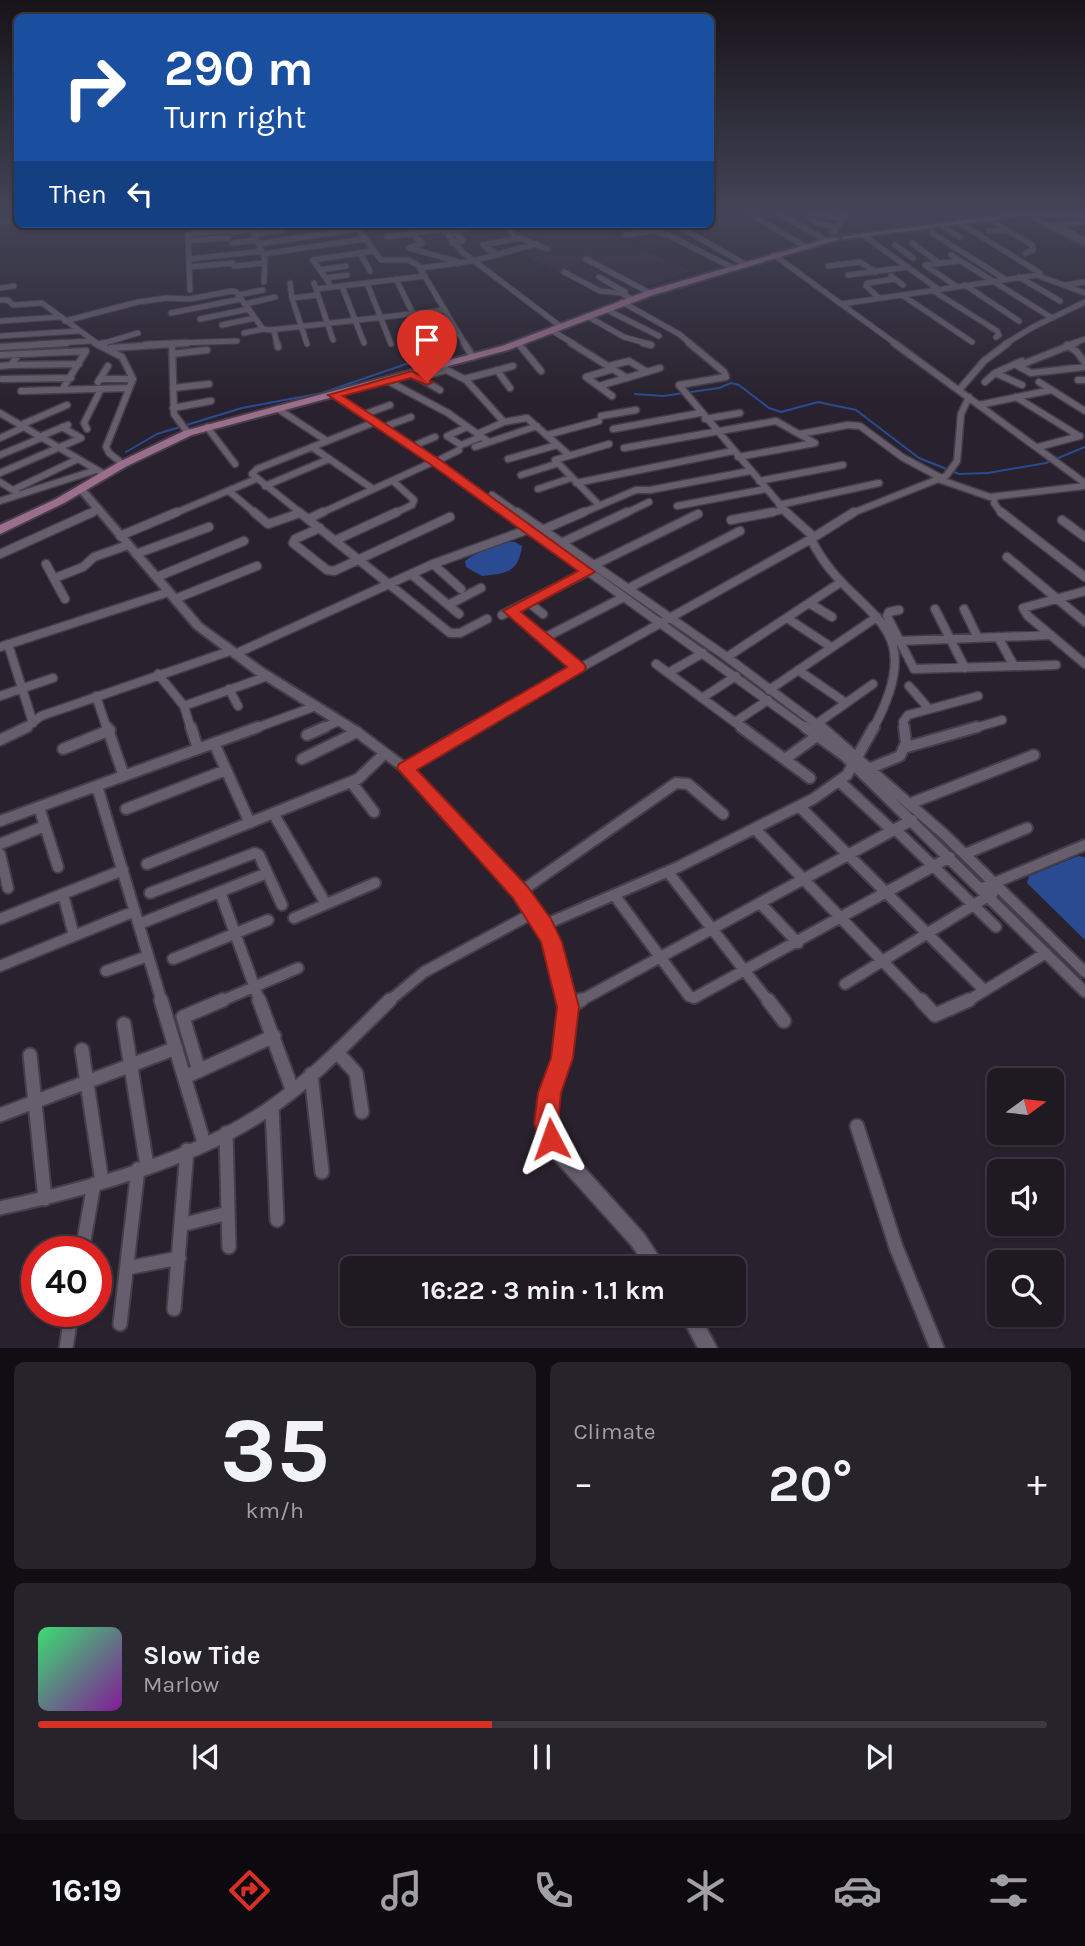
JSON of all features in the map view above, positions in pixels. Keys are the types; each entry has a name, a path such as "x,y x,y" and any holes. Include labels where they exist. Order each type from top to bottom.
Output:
{"main road":[{"path":"0,530 81,489 100,472 123,464 184,429 207,427 416,376 518,343 587,316 609,311 650,293 717,273"}],"street":[{"path":"189,273 190,290"},
{"path":"264,273 264,282"},
{"path":"322,273 328,280 347,275"},
{"path":"423,273 473,357"},
{"path":"487,273 556,328 627,378"},
{"path":"566,273 600,290 621,293 630,302"},
{"path":"612,273 650,293"},
{"path":"798,273 1085,484"},
{"path":"848,275 868,273"},
{"path":"887,273 904,285"},
{"path":"909,273 919,282"},
{"path":"911,273 998,331 999,335 996,337"},
{"path":"937,273 956,286"},
{"path":"979,273 1052,317"},
{"path":"995,273 1005,279"},
{"path":"841,304 1038,275 1085,293"},
{"path":"292,298 316,289 425,276"},
{"path":"599,277 630,302 679,334 726,375 723,379 679,386 682,393 735,454 812,538 819,559 889,632 892,643 890,692 861,765"},
{"path":"1019,277 1060,301"},
{"path":"396,279 429,346"},
{"path":"879,298 867,283 895,279"},
{"path":"1063,285 1085,282"},
{"path":"290,283 292,298 307,344"},
{"path":"367,283 391,344"},
{"path":"965,285 1019,321"},
{"path":"0,288 14,286"},
{"path":"342,286 365,343"},
{"path":"316,289 333,340"},
{"path":"200,319 243,302 263,290"},
{"path":"0,321 63,319 138,302 167,298 190,299 232,291 264,329"},
{"path":"902,295 972,342"},
{"path":"171,313 275,297"},
{"path":"190,299 191,310"},
{"path":"0,300 8,300 13,305 39,302 92,341 111,348 130,367 133,379 106,447 109,453 123,464"},
{"path":"959,390 984,360 1052,317 1085,302"},
{"path":"1073,307 1085,311"},
{"path":"244,333 445,310"},
{"path":"609,311 659,336"},
{"path":"587,316 625,338 651,345"},
{"path":"222,325 255,318"},
{"path":"0,335 78,331"},
{"path":"274,331 278,347"},
{"path":"101,344 138,333"},
{"path":"1067,345 1077,352 1085,365 1031,373 1018,366 1067,345 1085,339"},
{"path":"985,382 995,373 1069,340 1085,339"},
{"path":"0,347 92,341"},
{"path":"111,348 237,341"},
{"path":"518,343 541,371"},
{"path":"172,344 173,408 184,429"},
{"path":"172,354 207,350"},
{"path":"0,355 86,351 62,390"},
{"path":"11,365 19,355"},
{"path":"612,396 586,377 629,361 647,372"},
{"path":"0,366 79,364"},
{"path":"86,429 85,420 100,379 108,366"},
{"path":"464,379 513,366"},
{"path":"442,368 464,379 504,422"},
{"path":"598,386 660,368"},
{"path":"497,370 510,388"},
{"path":"995,373 1022,385"},
{"path":"416,376 440,390"},
{"path":"2,379 71,378"},
{"path":"100,379 133,379"},
{"path":"388,381 448,413 465,428 489,442"},
{"path":"1039,382 1085,411"},
{"path":"173,388 209,384"},
{"path":"21,391 129,388"},
{"path":"979,405 1051,390"},
{"path":"337,394 369,413 377,421 389,425 438,460"},
{"path":"337,394 536,529 736,676 815,725 999,885 1085,972"},
{"path":"405,768 578,667 812,538 849,514 942,478 954,469 957,461 961,410 969,397"},
{"path":"1016,397 1082,436"},
{"path":"173,408 211,401"},
{"path":"629,403 648,423"},
{"path":"0,438 68,405"},
{"path":"369,413 390,405"},
{"path":"278,409 327,441"},
{"path":"547,435 617,413 636,410"},
{"path":"0,413 100,472"},
{"path":"617,413 628,426"},
{"path":"613,429 740,413"},
{"path":"389,425 411,416"},
{"path":"0,422 9,418"},
{"path":"465,428 447,437 461,444 504,422 522,418 537,426 569,456"},
{"path":"377,421 253,471 256,479 453,634 487,619"},
{"path":"538,489 735,454 815,443 776,421 624,449"},
{"path":"0,455 66,425 81,437 78,439"},
{"path":"800,434 848,425 860,426 902,457 974,493 995,497 1085,484"},
{"path":"475,447 537,426"},
{"path":"207,427 235,464"},
{"path":"1038,447 1082,436"},
{"path":"418,444 435,437"},
{"path":"78,439 85,444"},
{"path":"0,473 78,439"},
{"path":"508,459 557,444"},
{"path":"556,464 556,459 609,444"},
{"path":"312,447 373,489"},
{"path":"308,519 459,450"},
{"path":"0,501 78,459"},
{"path":"265,486 329,459"},
{"path":"556,464 598,504"},
{"path":"521,475 556,464"},
{"path":"759,481 843,465"},
{"path":"0,740 41,716 158,674 233,652 433,564 536,529 636,490 650,490 750,471"},
{"path":"0,482 17,493 100,472"},
{"path":"128,545 256,479"},
{"path":"336,540 412,505 414,500 393,481"},
{"path":"731,520 879,484"},
{"path":"81,489 198,626 268,676 357,732 405,768 520,892 535,912 551,942 568,1007 562,1058 549,1093 546,1124 558,1151 650,1256"},
{"path":"677,506 766,489"},
{"path":"229,491 268,524 300,513"},
{"path":"995,497 994,503 1004,516 1085,577"},
{"path":"561,543 649,502"},
{"path":"0,554 97,510"},
{"path":"578,667 544,638 506,613 698,514"},
{"path":"320,528 295,539 293,543 330,571 361,560 450,517"},
{"path":"1062,520 1085,537"},
{"path":"55,578 83,567 94,557 128,545 209,527"},
{"path":"536,529 561,543 591,568"},
{"path":"544,638 740,531"},
{"path":"157,578 244,541"},
{"path":"1007,557 1085,622"},
{"path":"46,564 65,599"},
{"path":"433,564 461,589"},
{"path":"33,723 4,645 172,595 257,566"},
{"path":"411,574 460,614"},
{"path":"727,657 841,582"},
{"path":"448,605 481,588"},
{"path":"1085,591 1023,608 1028,616 1085,664"},
{"path":"626,593 671,617 727,657 817,736 861,765 912,820 1085,992"},
{"path":"528,602 544,614"},
{"path":"809,603 832,617"},
{"path":"964,609 978,638"},
{"path":"899,610 889,612 887,616 914,669 1056,664"},
{"path":"935,610 965,668"},
{"path":"735,722 798,670 877,617"},
{"path":"787,618 831,648"},
{"path":"899,640 1051,635"},
{"path":"998,637 1013,666"},
{"path":"668,673 703,653"},
{"path":"656,664 810,778"},
{"path":"798,670 846,703"},
{"path":"158,674 184,706 198,749"},
{"path":"184,706 268,676"},
{"path":"702,698 736,676"},
{"path":"0,696 53,678"},
{"path":"815,725 873,684"},
{"path":"909,686 929,709"},
{"path":"229,690 238,706"},
{"path":"96,696 124,776"},
{"path":"907,747 904,719 913,713 978,696"},
{"path":"0,821 316,706"},
{"path":"544,925 668,872 799,806 861,765 894,761 907,747 1002,720"},
{"path":"307,735 339,721"},
{"path":"63,749 110,730"},
{"path":"302,759 357,732"},
{"path":"785,759 817,736"},
{"path":"214,743 250,823"},
{"path":"147,864 351,782 363,775 384,754"},
{"path":"909,804 1034,755"},
{"path":"127,808 226,770"},
{"path":"839,781 934,866 996,927"},
{"path":"351,782 374,811"},
{"path":"520,892 676,783 688,784 723,814"},
{"path":"97,786 204,1143"},
{"path":"799,806 984,990"},
{"path":"39,807 58,867"},
{"path":"273,814 326,904"},
{"path":"568,1007 912,820"},
{"path":"0,844 45,827"},
{"path":"755,828 935,1014 941,1015 1046,953"},
{"path":"965,854 1027,828"},
{"path":"845,984 974,905 986,892 1085,845"},
{"path":"0,853 8,888"},
{"path":"150,892 255,853 259,855 282,905"},
{"path":"615,896 691,998 747,972 950,857"},
{"path":"0,919 123,870"},
{"path":"668,872 784,1021"},
{"path":"139,924 267,873"},
{"path":"294,918 375,883"},
{"path":"220,892 292,1089"},
{"path":"63,894 74,936"},
{"path":"760,903 798,943"},
{"path":"0,966 135,911"},
{"path":"0,1208 45,1199 98,1183 143,1168 226,1133 272,1107 337,1052 405,985 535,912"},
{"path":"173,959 268,920"},
{"path":"106,971 148,956"},
{"path":"199,1071 183,1017 298,968"},
{"path":"120,1324 143,1168 132,1066 124,1024"},
{"path":"185,1077 274,1036"},
{"path":"0,1115 176,1048"},
{"path":"82,1050 98,1183 86,1236"},
{"path":"337,1052 356,1073 362,1112"},
{"path":"30,1055 45,1199"},
{"path":"311,1074 321,1172"},
{"path":"272,1107 277,1220"},
{"path":"857,1126 904,1269 937,1348"},
{"path":"226,1133 229,1247"},
{"path":"174,1309 187,1150"},
{"path":"181,1225 228,1213"},
{"path":"127,1268 179,1258"},
{"path":"696,1326 708,1348"},
{"path":"66,1348 69,1327"}],"shaded area":[{"path":"562,273 686,273 615,297"}],"water":[{"path":"504,542 515,542 522,546 518,562 510,570 482,576 466,567 465,561 469,558"},
{"path":"1078,856 1085,857 1085,940 1027,883 1029,876"}],"waterway":[{"path":"126,452 157,434 242,408 322,393 409,363 427,361"},
{"path":"635,394 663,396 719,388 731,383 739,385 769,408 781,412 818,402 856,410 919,458 959,474 988,473 1046,463 1085,447"}],"route":[{"path":"427,382 412,374 334,395 435,461 588,572 511,611 578,667 405,768 520,892 544,925 551,942 568,1007 568,1028 562,1058 549,1093 546,1124 551,1139"}]}
